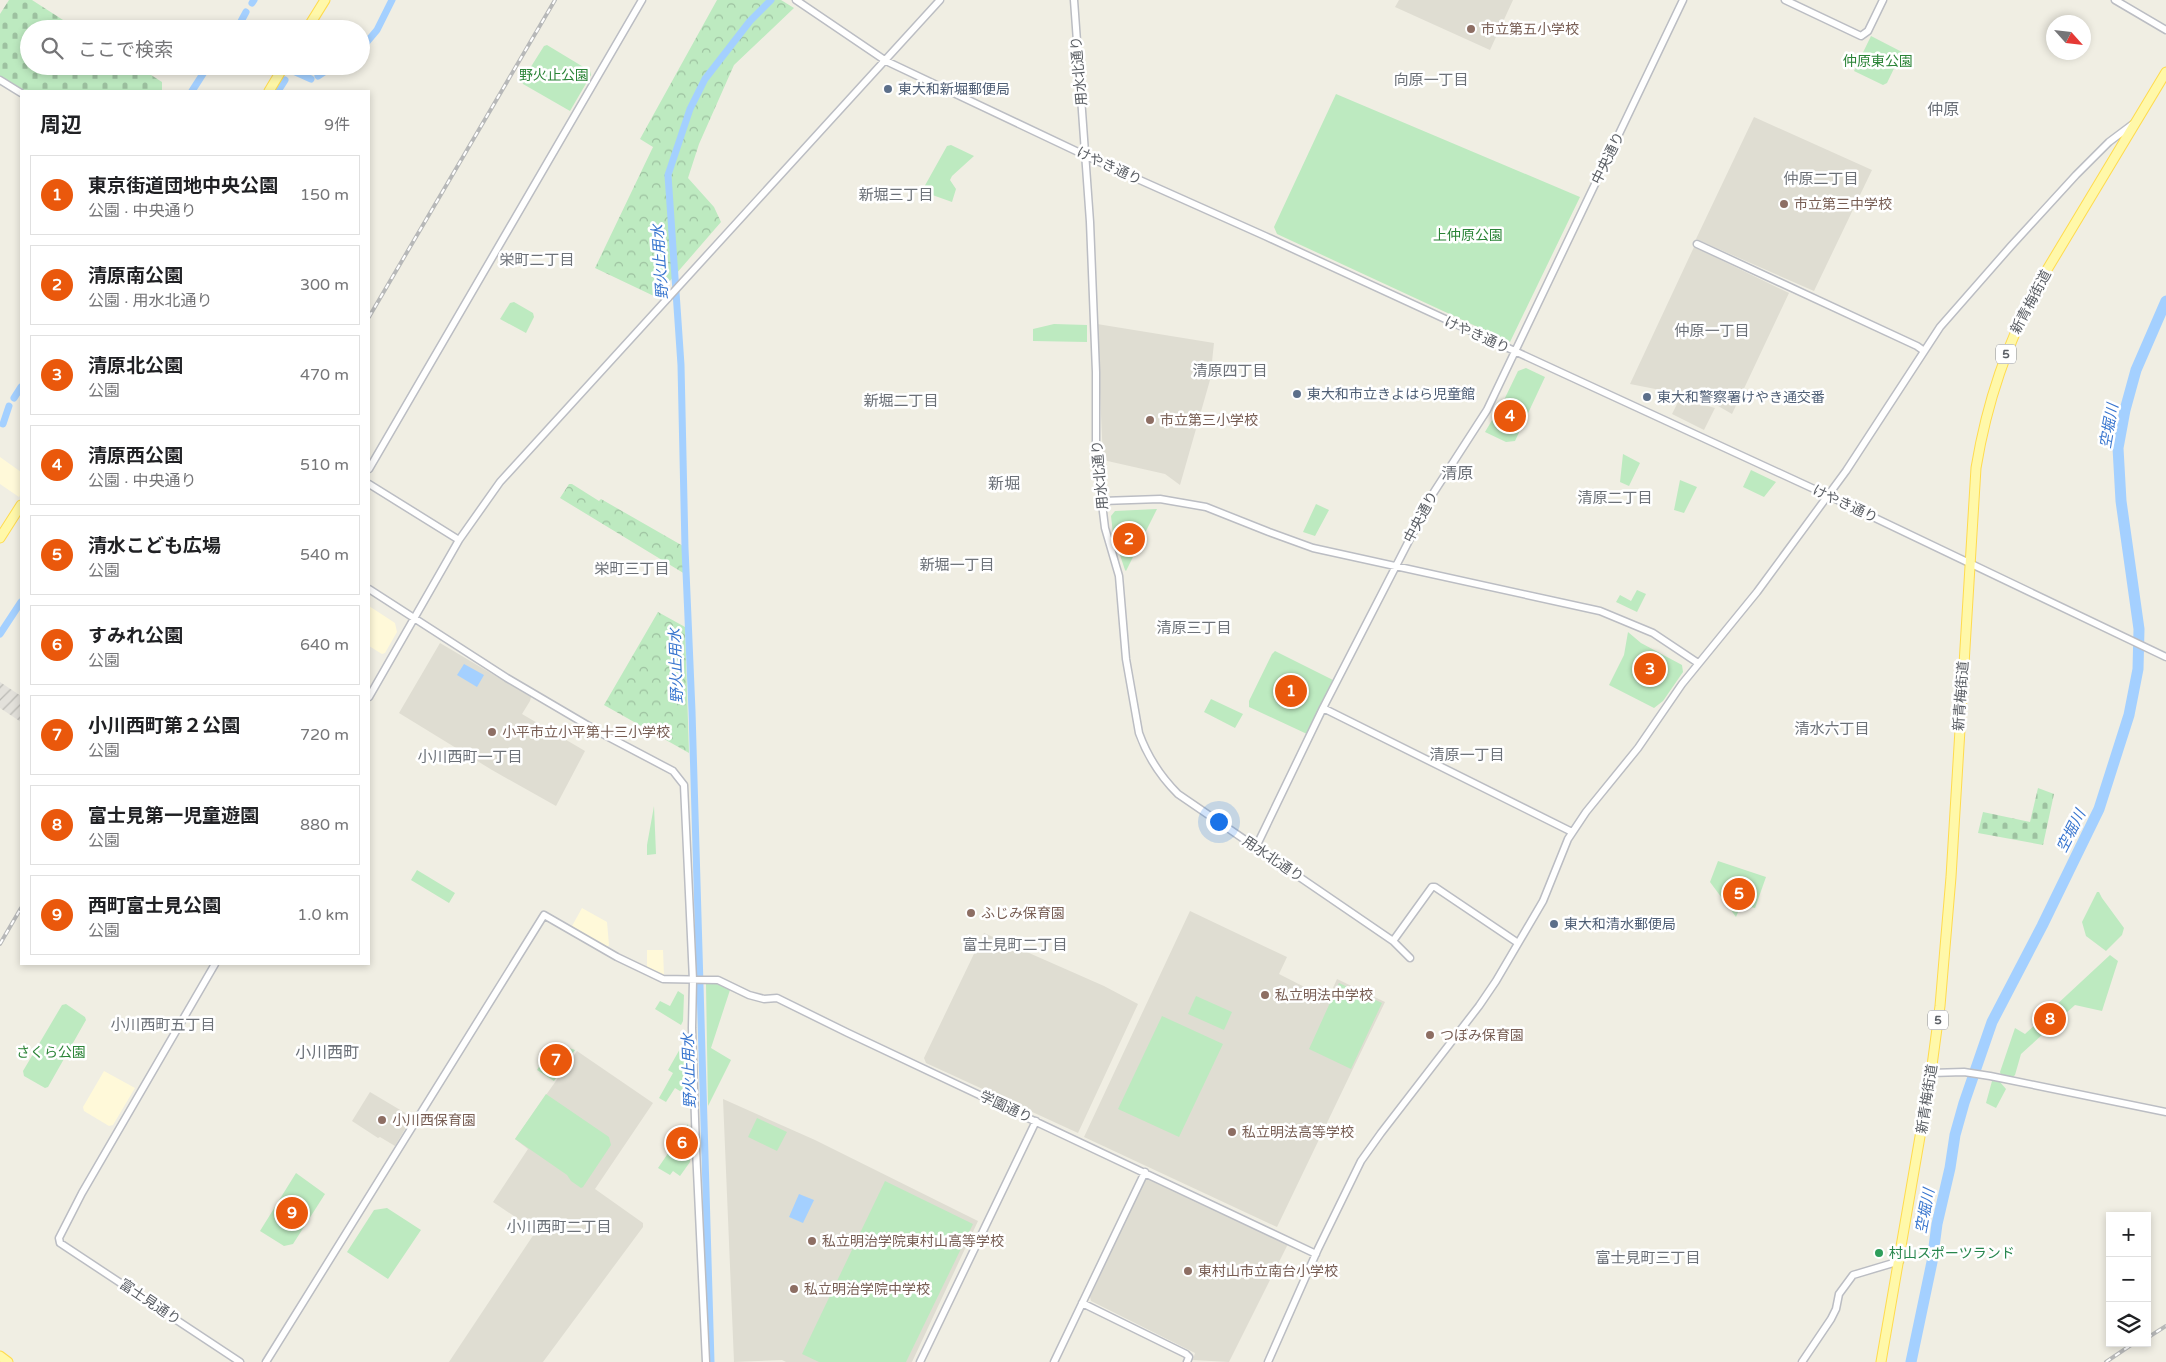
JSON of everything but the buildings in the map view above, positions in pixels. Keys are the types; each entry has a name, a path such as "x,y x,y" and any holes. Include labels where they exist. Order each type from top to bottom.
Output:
{"main road":[{"path":"313,20 325,0"},
{"name":"新青梅街道","path":"1881,1362 1900,1261 1931,1073 1947,932 1976,468 1986,415 2001,365 2023,313 2039,283 2079,220 2166,72"},
{"path":"270,90 279,75"},
{"path":"0,538 20,507"},
{"path":"0,1356 8,1362"}],"street":[{"path":"370,467 642,0"},
{"name":"けやき通り","path":"796,0 886,60 1086,155 1827,495 2166,656"},
{"path":"370,695 459,540 500,482 940,0"},
{"name":"用水北通り","path":"1074,0 1086,155 1096,372 1096,455 1105,528 1119,576 1126,659 1139,733 1143,745 1157,771 1178,794 1393,941 1410,958"},
{"name":"中央通り","path":"1256,847 1323,708 1434,492 1487,410 1682,0"},
{"path":"1785,0 1861,36 1868,31 1883,0"},
{"path":"2115,0 2166,30"},
{"path":"0,80 20,92"},
{"path":"1268,1362 1316,1254 1367,1152 1479,1006 1542,901 1572,832 1638,748 1698,663 1757,592 1859,454 1940,327 2016,239 2109,142 2134,124"},
{"path":"1697,244 1917,346 1924,351"},
{"path":"370,485 459,540"},
{"path":"1102,500 1160,499 1206,506 1294,542 1348,557 1600,611 1652,633 1698,663"},
{"path":"370,590 507,678 672,772 682,781 685,792 695,980 692,1028 706,1362"},
{"path":"1323,708 1572,832"},
{"path":"1393,941 1432,887 1436,886 1518,943"},
{"name":"学園通り","path":"266,1362 544,915 617,957 663,978 718,980 749,995 764,999 777,998 1316,1254"},
{"name":"富士見通り","path":"214,965 60,1232 60,1243 240,1362"},
{"path":"1931,1073 1964,1072 1990,1076 2166,1112"},
{"path":"920,1362 1036,1121"},
{"path":"1054,1362 1145,1172"},
{"path":"1802,1362 1831,1319 1839,1294 1853,1275 1900,1261"},
{"path":"1082,1303 1186,1354 1189,1357 1187,1362"}],"shaded area":[{"name":"市立第五小学校","path":"1399,0 1513,0 1490,50 1395,7"},
{"name":"市立第三中学校","path":"1754,117 1872,170 1814,291 1696,239"},
{"path":"1694,247 1789,293 1732,414 1706,399 1630,384"},
{"name":"市立第三小学校","path":"1097,324 1214,343 1210,380 1180,485 1165,474 1103,460"},
{"path":"1680,398 1715,408 1704,430 1672,414"},
{"path":"0,457 20,471 19,497 0,484"},
{"path":"370,607 395,623 397,632 385,653 382,654 370,647"},
{"name":"小平市立小平第十三小学校","path":"440,643 531,697 522,714 585,751 556,806 492,770 399,713"},
{"path":"0,682 20,695 20,721 0,708"},
{"path":"582,908 607,922 609,945 607,947 572,926"},
{"path":"1190,911 1287,957 1279,974 1328,999 1337,979 1385,1002 1277,1227 1084,1137"},
{"path":"984,933 1104,986 1138,1004 1078,1133 926,1063 924,1058"},
{"path":"647,950 663,950 664,976 647,969"},
{"path":"577,1051 653,1103 595,1189 643,1223 643,1227 543,1362 449,1362 536,1231 493,1202 528,1149 515,1139"},
{"path":"104,1071 135,1088 113,1125 109,1126 84,1111 83,1107"},
{"name":"小川西保育園","path":"370,1092 412,1117 395,1146 380,1137 378,1138 352,1121"},
{"path":"723,1099 815,1140 978,1221 912,1362 786,1362 782,1360 734,1362"},
{"name":"東村山市立南台小学校","path":"1146,1175 1288,1244 1229,1362 1193,1360 1195,1353 1091,1301 1090,1297"}],"green space":[{"path":"9,0 32,0 63,20 20,20 20,75 151,75 162,82 162,90 21,90 0,77 0,14"},
{"path":"717,0 781,0 794,8 734,65 699,144 688,178 714,207 721,222 656,297 595,268 653,147 640,139"},
{"name":"仲原東公園","path":"1871,36 1902,52 1887,83 1883,85 1854,71"},
{"name":"野火止公園","path":"547,45 590,71 591,75 570,111 523,84 522,81 544,46"},
{"name":"上仲原公園","path":"1336,94 1580,197 1510,342 1277,234 1274,227"},
{"path":"951,145 974,156 950,180 956,189 952,202 924,192 923,189 947,146"},
{"path":"514,302 533,313 534,317 526,333 500,319 510,303"},
{"path":"1054,324 1087,325 1087,342 1033,341 1033,329"},
{"path":"1526,368 1545,377 1515,441 1506,442 1485,432 1518,371"},
{"path":"1623,454 1640,463 1629,486 1620,482"},
{"path":"1751,470 1776,482 1764,497 1743,487"},
{"path":"1680,480 1697,487 1684,513 1674,510"},
{"path":"569,484 599,501 601,499 683,546 685,574 560,498"},
{"path":"1316,504 1329,510 1315,536 1303,532"},
{"path":"1157,509 1126,571 1113,534 1111,516 1115,511"},
{"path":"1637,590 1646,594 1637,612 1616,602 1620,595 1631,601"},
{"path":"658,612 685,627 689,753 604,705"},
{"path":"1628,632 1641,643 1682,665 1683,672 1663,701 1654,708 1609,685 1624,655"},
{"path":"1275,651 1333,680 1307,734 1249,707 1249,701"},
{"path":"1211,699 1243,714 1235,728 1204,712"},
{"path":"2038,788 2054,794 2043,845 1978,833 1983,812 2030,822"},
{"path":"654,806 656,854 647,855 647,845"},
{"path":"1718,861 1766,877 1755,908 1741,905 1736,917 1710,882"},
{"path":"417,870 455,893 449,903 411,880"},
{"path":"2097,892 2099,892 2124,928 2122,935 2106,951 2086,936 2082,922"},
{"path":"2110,955 2118,961 2102,1011 2075,1005 2021,1054 2013,1077 2001,1075 2000,1072 2015,1028 2025,1034"},
{"path":"1339,983 1382,1003 1351,1069 1309,1049"},
{"path":"706,984 717,984 730,990 711,1048 731,1060 708,1106"},
{"path":"678,991 684,995 683,1021 681,1025 655,1009 660,1001 670,1006"},
{"path":"1196,996 1232,1012 1224,1030 1188,1014"},
{"name":"さくら公園","path":"66,1004 85,1017 86,1020 48,1087 45,1088 24,1076 23,1071 62,1005"},
{"path":"1162,1016 1223,1044 1179,1137 1118,1109"},
{"path":"685,1040 687,1041 689,1094 688,1096 675,1088 666,1102 659,1098 673,1073 668,1070"},
{"path":"557,1044 575,1050 554,1081 537,1070 552,1045"},
{"path":"1992,1081 2000,1082 2006,1089 1996,1108 1986,1103"},
{"path":"546,1094 609,1137 611,1145 581,1188 571,1181 567,1175 515,1139"},
{"path":"757,1118 787,1132 777,1151 748,1137"},
{"path":"688,1124 690,1162 680,1176 673,1171 670,1175 658,1168"},
{"path":"296,1173 325,1194 293,1244 284,1246 260,1231"},
{"path":"885,1181 973,1224 906,1362 819,1362 802,1354"},
{"path":"387,1208 421,1230 388,1279 347,1252 374,1210"}],"water":[{"path":"464,664 484,675 477,687 457,675"},
{"path":"799,1194 814,1200 803,1223 789,1217"}],"waterway":[{"path":"370,38 377,30 392,0"},
{"name":"野火止用水","path":"711,1362 692,711 685,548 681,365 668,175 690,109 705,79 750,21 771,0"},
{"path":"242,20 246,12"},
{"path":"193,90 202,75"},
{"path":"302,75 311,79"},
{"path":"279,90 285,80"},
{"name":"空堀川","path":"1911,1362 1932,1262 1937,1224 1950,1168 1955,1135 1964,1103 1992,1022 2042,926 2099,809 2129,715 2138,669 2139,629 2121,501 2118,448 2125,410 2136,370 2166,301"},
{"path":"14,398 20,389"},
{"path":"3,424 9,406"},
{"path":"0,634 20,604"}],"railway":[{"path":"370,315 555,0"},
{"path":"0,944 20,910"},
{"path":"2151,1335 2166,1326"},
{"path":"2106,1362 2128,1347"}],"place":[{"name":"市立第五小学校","path":"1471,29"},
{"name":"東大和新堀郵便局","path":"888,89"},
{"name":"市立第三中学校","path":"1784,204"},
{"name":"東大和市立きよはら児童館","path":"1297,394"},
{"name":"東大和警察署けやき通交番","path":"1647,397"},
{"name":"清原西公園","path":"1510,416"},
{"name":"市立第三小学校","path":"1150,420"},
{"name":"清原南公園","path":"1129,539"},
{"name":"清原北公園","path":"1650,669"},
{"name":"東京街道団地中央公園","path":"1291,691"},
{"name":"小平市立小平第十三小学校","path":"492,732"},
{"name":"清水こども広場","path":"1739,894"},
{"name":"ふじみ保育園","path":"971,913"},
{"name":"東大和清水郵便局","path":"1554,924"},
{"name":"私立明法中学校","path":"1265,995"},
{"name":"富士見第一児童遊園","path":"2050,1019"},
{"name":"つぼみ保育園","path":"1430,1035"},
{"name":"小川西町第２公園","path":"556,1060"},
{"name":"小川西保育園","path":"382,1120"},
{"name":"私立明法高等学校","path":"1232,1132"},
{"name":"すみれ公園","path":"682,1143"},
{"name":"西町富士見公園","path":"292,1213"},
{"name":"私立明治学院東村山高等学校","path":"812,1241"},
{"name":"村山スポーツランド","path":"1879,1253"},
{"name":"東村山市立南台小学校","path":"1188,1271"},
{"name":"私立明治学院中学校","path":"794,1289"}],"district":[{"name":"向原一丁目","path":"1431,80"},
{"name":"仲原","path":"1943,110"},
{"name":"仲原二丁目","path":"1821,179"},
{"name":"新堀三丁目","path":"896,195"},
{"name":"栄町二丁目","path":"537,260"},
{"name":"仲原一丁目","path":"1712,331"},
{"name":"清原四丁目","path":"1230,371"},
{"name":"新堀二丁目","path":"901,401"},
{"name":"清原","path":"1457,474"},
{"name":"新堀","path":"1004,484"},
{"name":"清原二丁目","path":"1615,498"},
{"name":"新堀一丁目","path":"957,565"},
{"name":"栄町三丁目","path":"632,569"},
{"name":"清原三丁目","path":"1194,628"},
{"name":"清水六丁目","path":"1832,729"},
{"name":"清原一丁目","path":"1467,755"},
{"name":"小川西町一丁目","path":"470,757"},
{"name":"富士見町二丁目","path":"1015,945"},
{"name":"小川西町五丁目","path":"163,1025"},
{"name":"小川西町","path":"327,1053"},
{"name":"小川西町二丁目","path":"559,1227"},
{"name":"富士見町三丁目","path":"1648,1258"}]}
